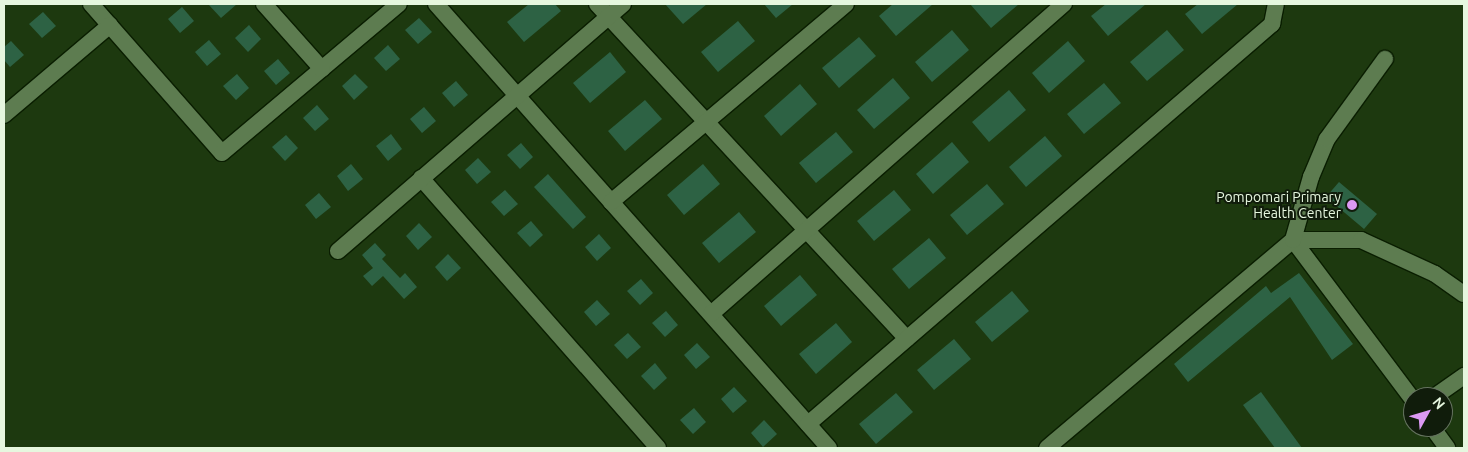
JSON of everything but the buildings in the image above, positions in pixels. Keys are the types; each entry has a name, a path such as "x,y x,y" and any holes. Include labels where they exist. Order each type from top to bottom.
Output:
{"street":[{"path":"91,4 222,153 399,4"},
{"path":"264,4 322,69"},
{"path":"436,4 829,448"},
{"path":"338,251 517,96 603,10 622,4"},
{"path":"611,202 846,4"},
{"path":"711,314 1064,4"},
{"path":"808,424 1272,24 1276,4"},
{"path":"603,10 907,338"},
{"path":"4,115 110,25"},
{"path":"1047,448 1293,240 1311,177 1327,139 1385,59"},
{"path":"421,178 658,448"},
{"path":"1293,240 1361,240 1435,274 1464,294"},
{"path":"1293,240 1403,387"},
{"path":"1448,387 1464,376"},
{"path":"1439,437 1447,448"}],"place":[{"name":"Pompomari Primary Health Center","path":"1352,205"}]}
